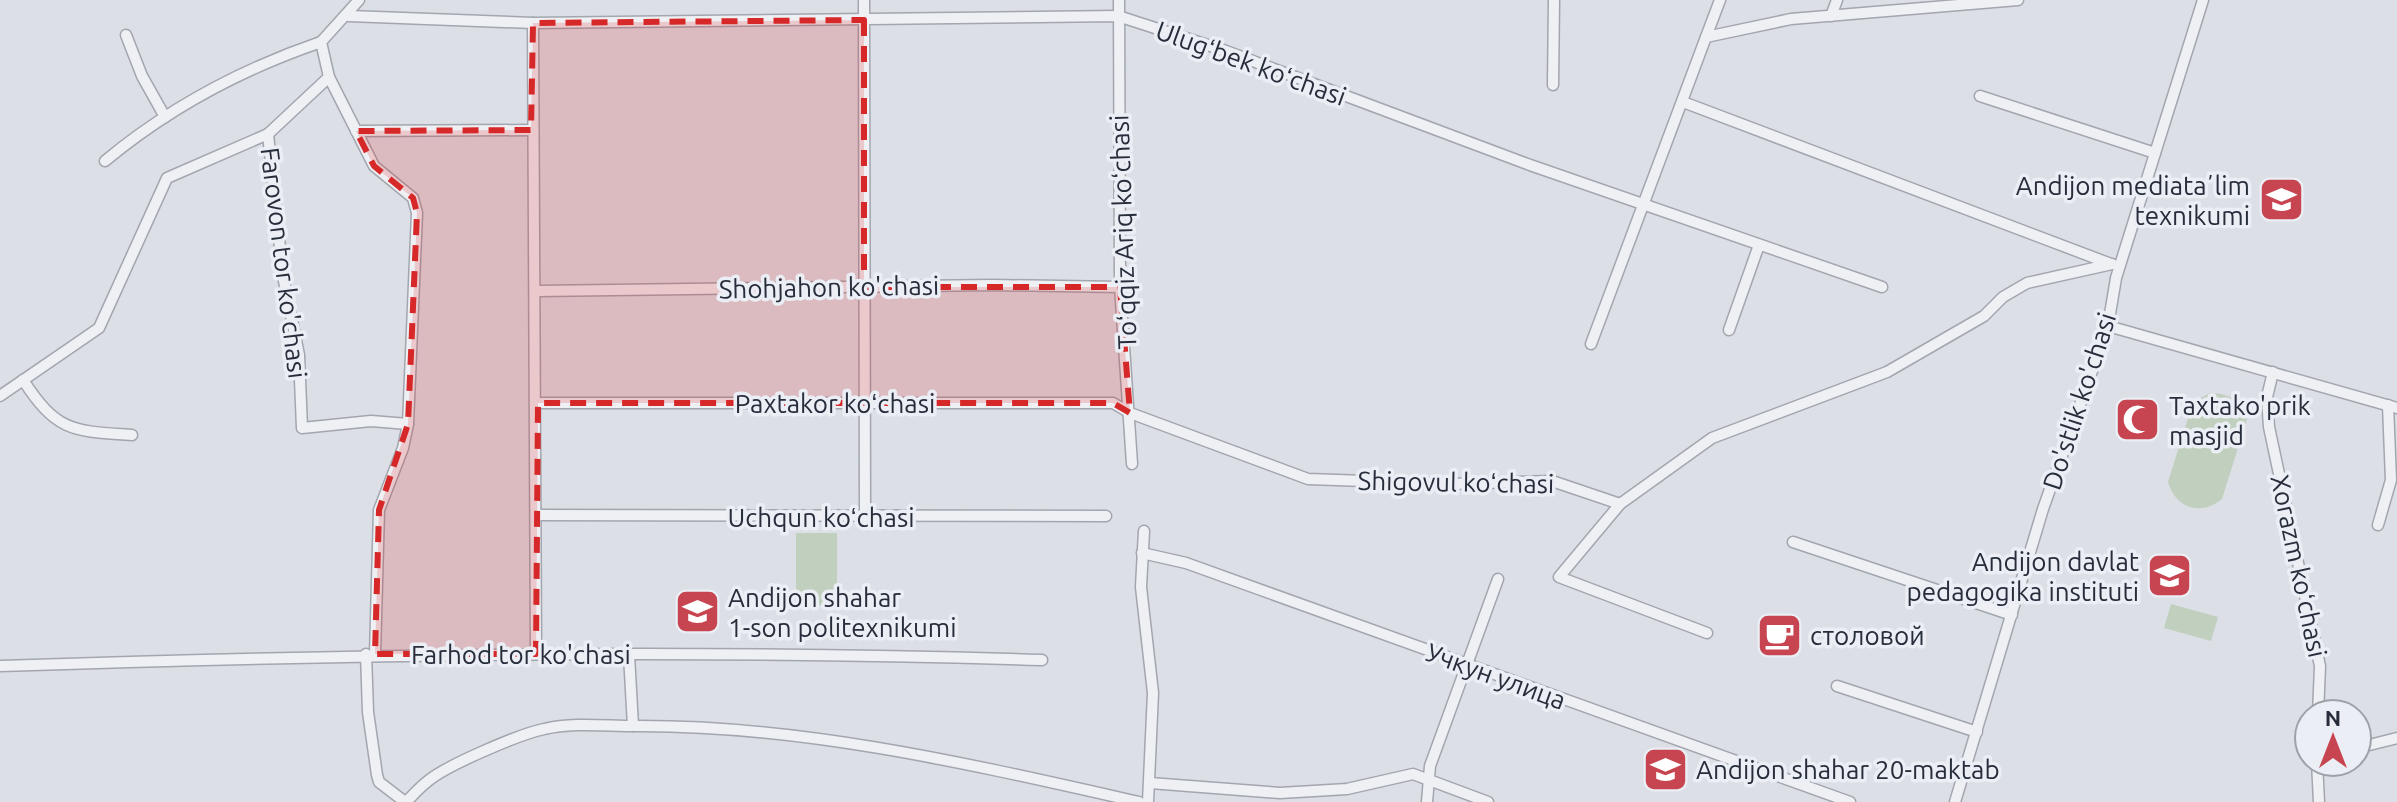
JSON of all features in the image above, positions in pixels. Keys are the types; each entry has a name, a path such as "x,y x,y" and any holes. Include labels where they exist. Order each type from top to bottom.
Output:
{"street":[{"path":"105,161 165,117 228,78 321,42 349,16 359,0"},
{"path":"864,0 865,517"},
{"name":"Toʻqqiz Ariq koʻchasi","path":"1119,0 1120,287 1132,464"},
{"path":"1553,85 1554,0"},
{"path":"1591,344 1720,0"},
{"path":"1831,16 1837,0"},
{"path":"1706,37 1791,19 1947,2 2018,0"},
{"name":"Do'stlik ko'chasi","path":"1955,802 2043,509 2108,326 2116,266 2203,0"},
{"name":"Ulugʻbek koʻchasi","path":"349,16 533,23 1118,16 1226,51 1642,205 1882,287"},
{"path":"533,23 531,130 538,403 536,654"},
{"path":"126,35 142,76 165,117"},
{"path":"321,42 329,77 374,166 413,198 417,213 408,424 403,448 379,510 368,712 379,782 406,802 429,779 543,729 578,725 712,725 948,761 1139,802"},
{"path":"0,396 99,328 167,178 268,134 329,77"},
{"path":"1980,96 2155,153"},
{"path":"1683,102 2116,266"},
{"path":"356,131 531,130"},
{"name":"Farovon tor ko'chasi","path":"268,134 283,276 299,355 302,428 371,421 408,424"},
{"path":"1729,330 1759,245"},
{"path":"1707,633 1559,577 1620,504 1712,438 1887,372 1984,316 2003,297 2027,283 2116,266"},
{"name":"Shohjahon ko'chasi","path":"537,291 1120,287"},
{"path":"2108,326 2392,406 2391,480 2378,525"},
{"name":"Xorazm koʻchasi","path":"2273,372 2267,397 2269,427 2320,666 2319,698"},
{"path":"23,380 53,421 89,432 132,435"},
{"name":"Paxtakor koʻchasi","path":"538,403 1113,403 1130,413"},
{"name":"Shigovul koʻchasi","path":"1130,413 1308,479 1450,484 1552,481 1620,504"},
{"name":"Uchqun koʻchasi","path":"536,515 1106,516"},
{"path":"1144,531 1141,587 1153,693 1148,802"},
{"path":"1793,542 2012,615"},
{"name":"Учкун улица","path":"1142,553 1186,563 1850,802"},
{"path":"1427,802 1427,777 1498,579"},
{"name":"Farhod tor ko'chasi","path":"0,666 371,654 836,654 1042,660"},
{"path":"629,655 633,726"},
{"path":"1837,686 1977,732"},
{"path":"2373,744 2397,738"},
{"path":"1150,783 1280,793 1347,789 1413,774 1488,802"},
{"path":"2318,778 2319,802"}],"highlighted area":[{"path":"864,20 864,287 1120,287 1130,413 1113,403 538,403 536,654 375,654 379,510 408,424 417,213 413,198 374,166 356,131 531,130 533,23"}],"green space":[{"path":"2210,393 2233,399 2247,419 2222,499 2206,507 2190,507 2177,498 2168,482 2193,402"},
{"path":"796,533 837,533 837,605 796,605"},
{"path":"2171,604 2218,617 2211,641 2164,628"}],"place":[{"name":"Andijon mediataʼlim texnikumi","path":"2281,200"},
{"name":"Taxtako'prik masjid","path":"2138,420"},
{"name":"Andijon davlat pedagogika instituti","path":"2170,576"},
{"name":"Andijon shahar 1-son politexnikumi","path":"697,612"},
{"name":"столовой","path":"1779,635"},
{"name":"Andijon shahar 20-maktab","path":"1665,769"}]}
